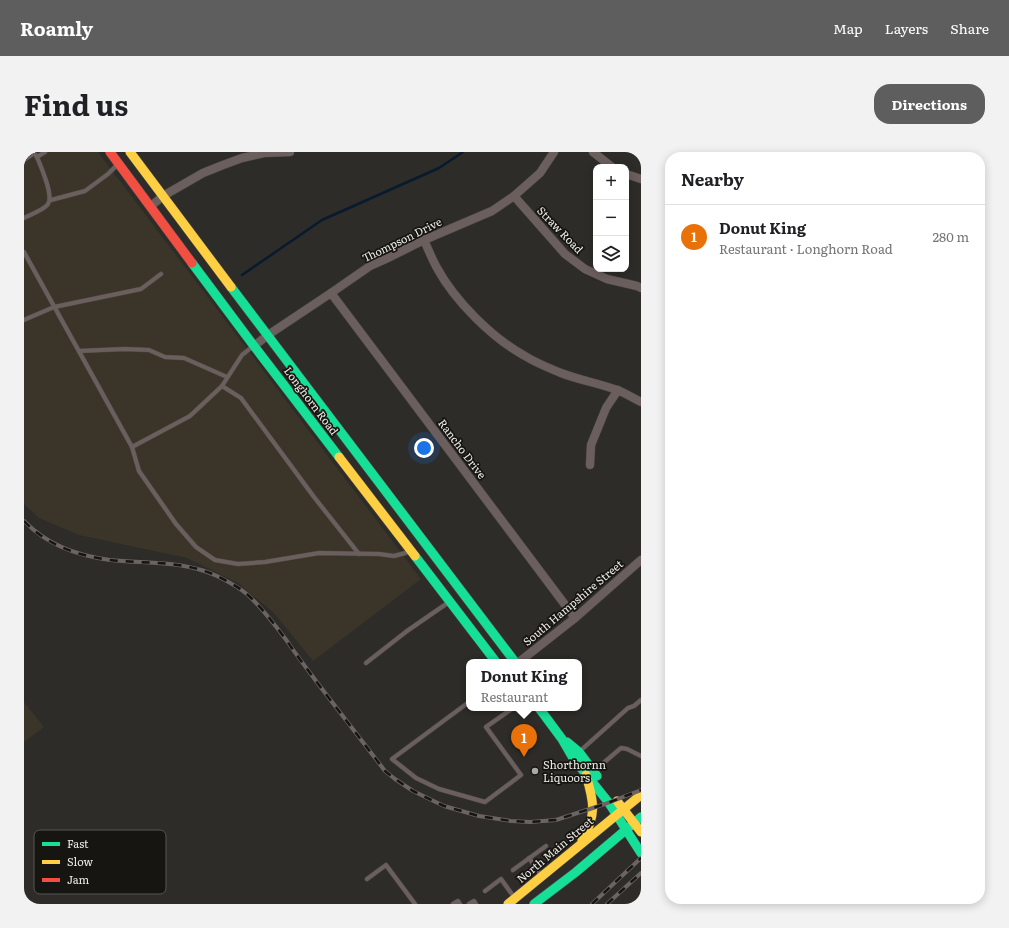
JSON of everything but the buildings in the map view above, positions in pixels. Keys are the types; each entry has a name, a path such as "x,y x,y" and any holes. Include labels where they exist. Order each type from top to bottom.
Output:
{"main road":[{"name":"Longhorn Road","path":"110,152 254,346 494,659"},
{"name":"Longhorn Road","path":"130,152 513,659"},
{"path":"450,602 462,593"},
{"path":"541,711 562,739 573,758 590,773 593,800 591,824 576,849"},
{"path":"562,739 579,752 609,803 619,812 638,820"},
{"name":"North Main Street","path":"512,901 641,795"},
{"path":"619,812 626,831 641,854"},
{"path":"534,904 576,872 638,820"},
{"path":"638,820 641,832"}],"street":[{"path":"151,206 163,196 203,173 242,158 264,153 290,152"},
{"name":"Thompson Drive","path":"254,346 370,266 424,240 492,211 514,196 540,173 554,152"},
{"path":"593,152 608,164"},
{"path":"629,175 641,179"},
{"name":"Straw Road","path":"514,196 565,254 585,269 607,279 641,288"},
{"path":"424,240 437,268 451,289 468,310 484,326 503,341 524,356 548,368 618,390 641,402"},
{"name":"Rancho Drive","path":"331,294 575,618"},
{"path":"590,465 591,445 606,408 618,390"},
{"name":"South Hampshire Street","path":"523,659 575,618 641,560"}],"lane":[{"path":"24,160 34,152 50,193 51,200 48,206 24,218"},
{"path":"37,157 45,152"},
{"path":"51,200 85,190 108,174 118,163"},
{"path":"24,252 132,447 139,471 176,524 196,547 215,560 238,564 265,562 319,553 379,554 394,556 411,551"},
{"path":"24,320 54,307 141,289 162,274"},
{"path":"132,447 190,416 222,386 242,355 254,346"},
{"path":"79,351 125,349 149,350 165,357 184,358 227,377"},
{"path":"222,386 240,398 314,497 359,554"},
{"path":"366,663 407,631 450,602"},
{"path":"579,752 628,708 634,706 641,700"},
{"path":"466,704 392,759 416,778 439,789 485,802 521,775 486,727 509,711"},
{"path":"590,773 621,748 627,749 641,756"},
{"path":"513,870 546,846"},
{"path":"529,858 542,876"},
{"path":"367,879 386,865 415,904"},
{"path":"485,891 500,879 512,901"},
{"path":"453,904 458,900 460,904"},
{"path":"469,904 474,900 476,904"}],"shaded area":[{"path":"24,152 98,152 421,579 313,661 274,613 238,583 187,558 79,535 39,518 24,504"},
{"path":"24,702 44,727 24,742"}],"waterway":[{"path":"242,275 322,220 439,168 463,152"}],"railway":[{"path":"24,521 43,537 53,543 86,556 110,560 191,567 217,576 241,589 264,611 385,771 413,791 444,806 479,816 511,821 530,822 556,820 605,804 641,790"},
{"path":"592,904 641,858"},
{"path":"607,904 641,873"}],"traffic: fast":[{"path":"192,263 339,457"},
{"path":"231,287 513,659"},
{"path":"415,556 494,659"},
{"path":"541,711 562,739 573,758 609,803 641,853"},
{"path":"567,742 579,752 597,776"},
{"path":"534,904 576,872 641,817"}],"traffic: slow":[{"path":"130,152 231,287"},
{"path":"339,457 415,556"},
{"path":"582,840 590,823 593,808 586,775"},
{"path":"508,904 641,795"},
{"path":"617,801 641,832"}],"traffic: jam":[{"path":"110,152 192,263"}],"place":[{"name":"Donut King","path":"524,757"},
{"name":"Shorthornn Liquoors","path":"535,771"}]}
